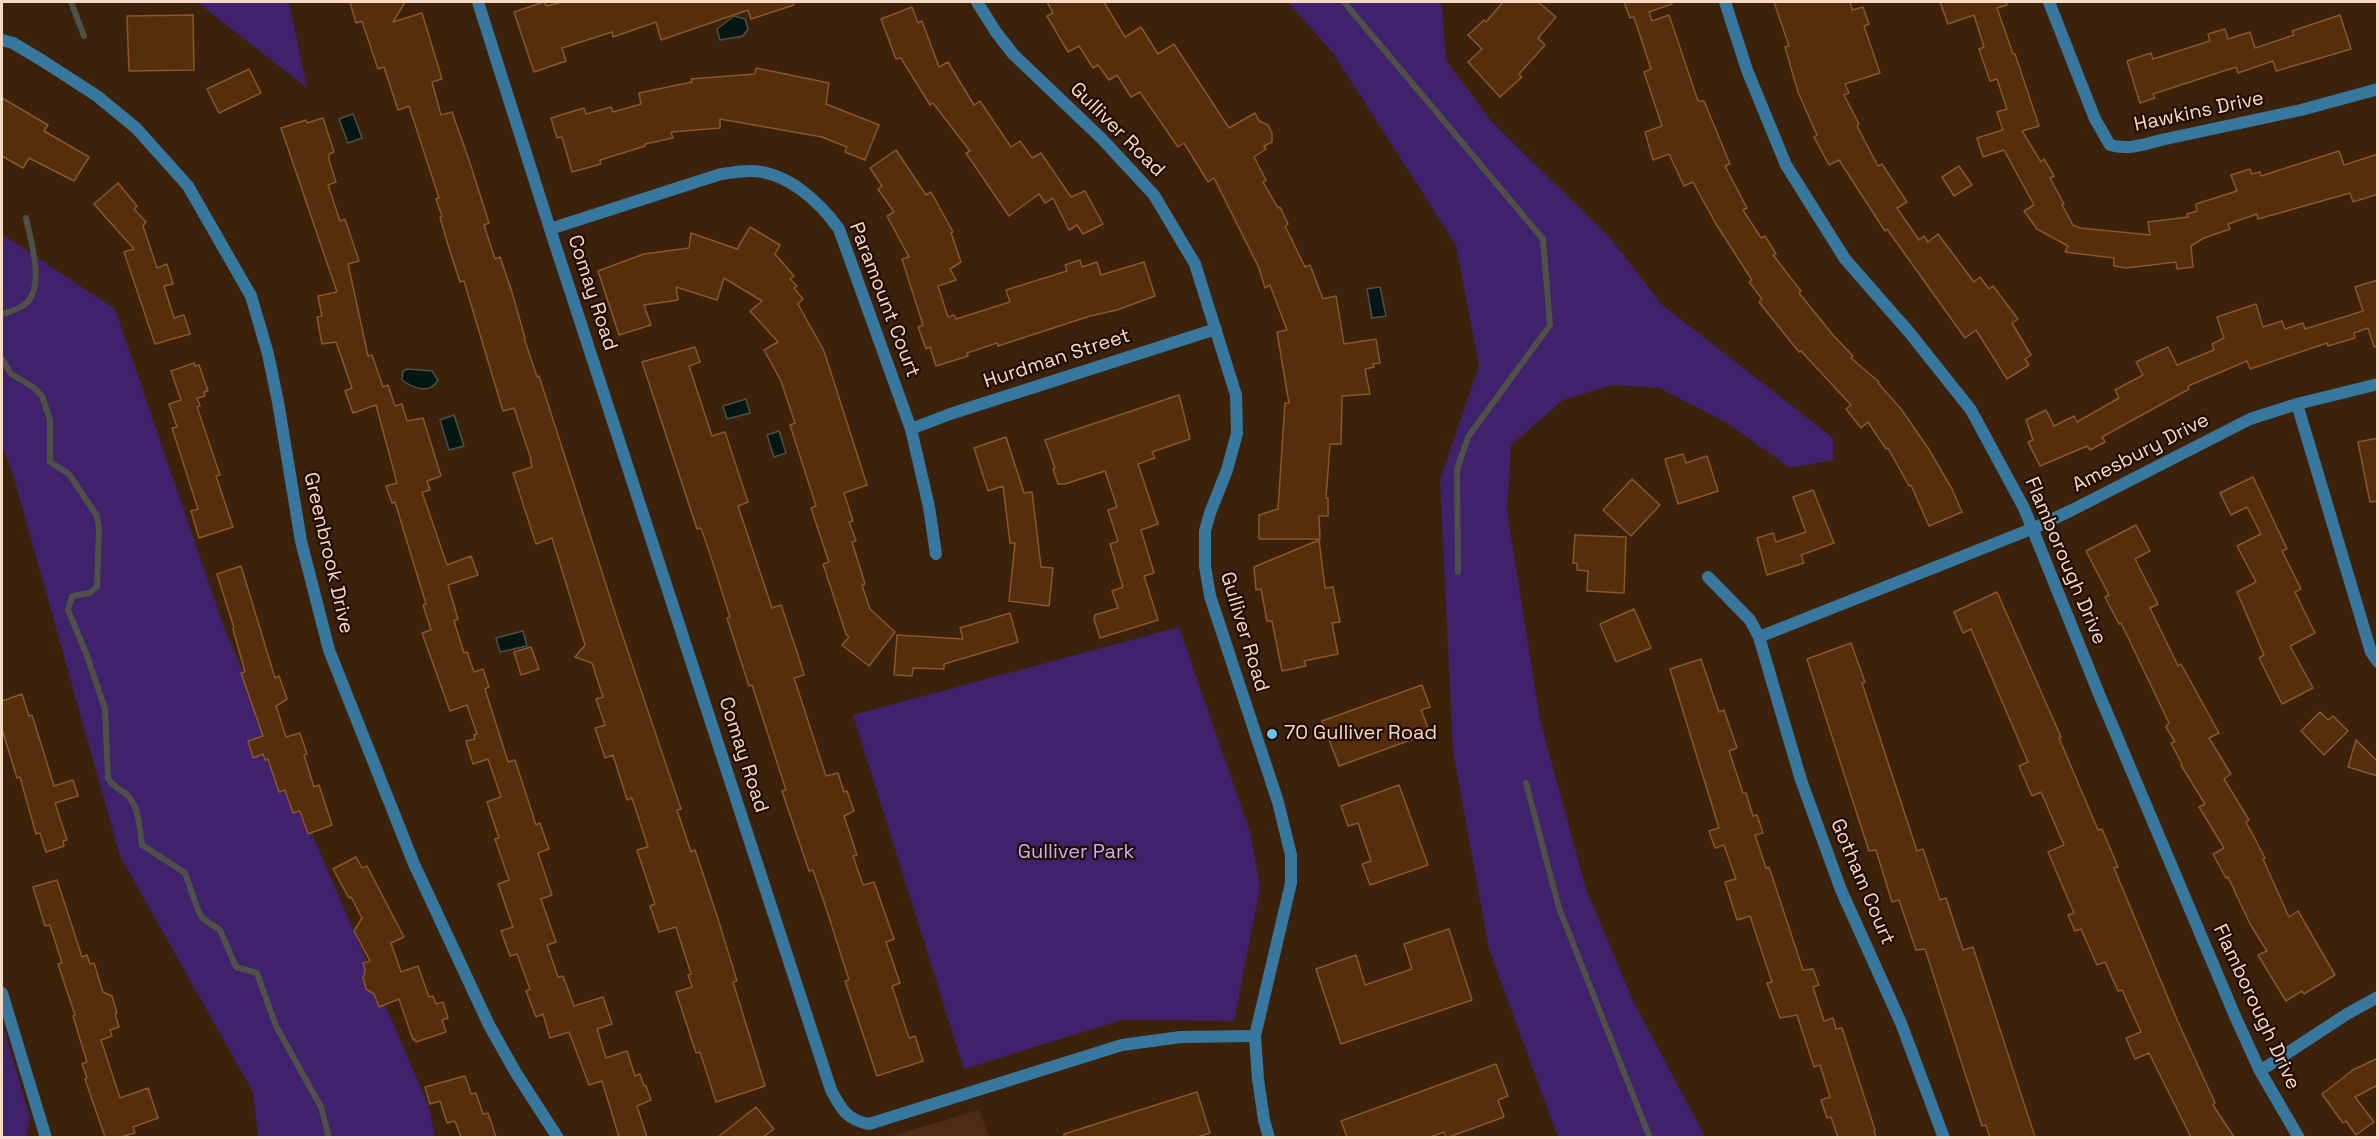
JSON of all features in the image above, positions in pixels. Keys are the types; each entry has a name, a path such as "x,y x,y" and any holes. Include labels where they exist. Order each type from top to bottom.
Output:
{"street":[{"name":"Comay Road","path":"478,2 828,1079 843,1113 856,1122 869,1124 1131,1043 1181,1037 1255,1036"},
{"name":"Gulliver Road","path":"977,2 996,33 1013,54 1117,154 1154,195 1195,264 1236,395 1237,433 1227,470 1205,531 1205,566 1210,596 1278,802 1291,855 1290,892 1255,1036 1258,1079 1269,1137"},
{"name":"Flamborough Drive","path":"1725,2 1747,70 1786,165 1845,259 1909,332 1971,410 2034,528 2098,694 2235,1016 2260,1071 2292,1129 2299,1137"},
{"name":"Hawkins Drive","path":"2049,2 2095,119 2110,145 2116,147 2143,146 2161,140 2301,110 2378,89"},
{"name":"Greenbrook Drive","path":"2,40 13,43 43,61 111,107 136,128 188,186 251,296 268,354 301,541 329,650 414,864 489,1025 516,1073 558,1137"},
{"name":"Paramount Court","path":"550,229 721,174 751,171 771,174 789,183 825,209 839,229 911,429 929,507 936,554"},
{"name":"Hurdman Street","path":"911,429 950,414 1216,329"},
{"name":"Amesbury Drive","path":"1759,637 2034,528 2250,419 2297,404 2378,384"},
{"path":"2297,404 2372,652 2378,662"},
{"name":"Gotham Court","path":"1708,577 1750,620 1759,637 1801,780 1840,890 1901,1023 1944,1137"},
{"path":"2,993 46,1137"},
{"path":"2260,1071 2347,1014 2378,997"}],"shaded area":[{"path":"734,16 745,19 748,29 743,36 720,40 717,29"},
{"path":"353,114 362,138 348,143 339,119"},
{"path":"1380,287 1386,316 1372,318 1367,289"},
{"path":"407,369 432,371 438,380 435,385 421,389 402,380 403,371"},
{"path":"746,399 750,413 727,419 723,406"},
{"path":"454,415 464,446 449,450 440,420"},
{"path":"779,431 786,453 774,457 767,435"},
{"path":"523,631 527,646 500,652 496,638"},
{"path":"979,1110 989,1137 888,1137"}],"green space":[{"path":"197,2 289,2 307,88"},
{"path":"1288,2 1436,2 1442,5 1446,60 1491,121 1611,239 1661,304 1833,438 1833,460 1790,468 1727,423 1659,388 1612,385 1563,400 1511,445 1507,511 1540,720 1586,889 1632,999 1705,1137 1558,1137 1489,949 1453,751 1440,480 1479,366 1456,245 1333,53"},
{"path":"2,234 115,309 225,630 429,1107 435,1137 258,1137 253,1092 120,856 14,478 2,445"},
{"name":"Gulliver Park","path":"1179,627 1250,832 1260,887 1234,1021 1122,1020 964,1069 853,715"},
{"path":"2,1022 30,1118 26,1137 2,1137"}],"building":[{"path":"350,2 405,2 393,22 422,13 442,79 432,82 441,115 452,112 469,160 489,223 484,225 495,259 500,257 511,289 524,338 537,377 539,376 681,809 677,810 691,852 695,850 718,919 737,981 733,982 765,1086 716,1102 700,1052 696,1053 676,992 692,987 688,975 691,974 676,927 659,932 650,906 655,904 637,850 648,847 632,798 627,800 613,755 605,758 595,728 605,725 596,699 603,697 592,663 575,657 585,645 552,538 536,544 513,473 532,467 530,456 514,408 503,411 464,281 460,282 448,245 436,199 439,198 409,106 398,110 384,67 378,69 362,21 356,23"},
{"path":"544,2 547,6 562,2 793,2 794,5 751,19 748,10 661,40 656,22 613,37 612,32 562,48 566,61 534,72 514,12"},
{"path":"1047,2 1104,2 1125,37 1141,27 1158,54 1174,44 1229,128 1255,113 1259,121 1268,125 1272,133 1272,142 1264,146 1266,149 1254,157 1266,180 1263,182 1278,208 1280,207 1288,224 1285,226 1305,267 1310,265 1323,299 1336,296 1344,344 1376,339 1380,363 1365,369 1370,394 1342,396 1341,444 1330,444 1326,498 1328,498 1328,516 1319,516 1320,539 1259,539 1259,515 1278,509 1285,403 1289,403 1277,332 1287,330 1270,285 1265,288 1259,268 1214,178 1208,182 1184,143 1178,147 1140,92 1131,97 1117,75 1109,80 1098,65 1093,68 1079,46 1068,52 1047,16 1053,13"},
{"path":"1503,2 1538,2 1556,17 1538,38 1545,45 1519,74 1522,77 1500,97 1468,62 1482,49 1468,35 1484,20 1486,22"},
{"path":"1624,2 1671,2 1672,4 1649,12 1652,21 1669,15 1698,101 1704,101 1730,164 1725,166 1747,208 1743,210 1761,238 1765,236 1776,254 1773,255 1801,291 1799,293 1853,356 1851,358 1879,382 1901,409 1928,448 1952,489 1962,512 1929,526 1911,485 1909,486 1888,448 1886,449 1868,422 1861,428 1846,409 1851,405 1801,351 1799,352 1759,302 1762,299 1749,282 1752,280 1716,224 1693,182 1684,186 1669,154 1653,160 1645,132 1662,126 1644,72 1651,69 1634,17 1630,18"},
{"path":"1774,2 1850,2 1852,10 1863,7 1869,24 1864,26 1880,73 1845,84 1849,93 1844,95 1859,124 1857,126 1878,166 1882,164 1907,202 1897,208 1919,240 1924,236 1928,242 1938,234 1974,282 1980,277 1989,289 1993,286 2018,319 2012,323 2031,355 2025,359 2029,365 2007,379 1976,330 1965,338 1887,229 1885,231 1839,160 1829,165 1814,137 1817,135 1798,92 1785,47 1789,46"},
{"path":"1940,2 2006,2 2007,5 1997,8 2039,126 2022,131 2041,162 2044,159 2054,176 2050,178 2073,225 2080,228 2150,235 2148,222 2188,217 2187,214 2197,211 2196,204 2237,191 2231,175 2250,169 2252,174 2260,172 2261,176 2339,151 2344,165 2378,154 2378,194 2353,202 2350,193 2258,219 2257,214 2228,224 2230,229 2204,238 2191,246 2193,267 2177,269 2176,262 2126,268 2114,266 2114,258 2065,252 2068,246 2037,229 2024,211 2034,205 2004,150 1983,157 1977,138 2003,130 1997,112 2007,109 1997,79 1990,81 1979,49 1984,47 1974,15 1948,24"},
{"path":"912,7 918,23 922,21 939,67 948,62 974,105 980,101 1011,147 1020,141 1032,158 1041,153 1071,197 1085,191 1103,224 1083,234 1077,225 1069,230 1053,198 1045,203 1039,194 1009,216 966,153 970,151 933,103 930,105 901,58 896,59 881,19"},
{"path":"193,15 194,70 129,71 127,16"},
{"path":"2340,15 2351,49 2276,71 2273,61 2238,73 2236,67 2153,94 2155,98 2140,103 2127,61 2151,53 2153,59 2210,41 2208,34 2225,29 2228,39 2250,32 2255,48 2294,35 2292,31"},
{"path":"756,68 829,83 826,104 879,125 865,160 845,152 847,147 822,137 720,119 720,128 671,132 673,138 645,144 645,146 600,160 601,164 572,172 562,137 557,138 551,118 584,108 586,114 611,107 613,112 641,104 639,93 692,82 691,79 755,74"},
{"path":"249,69 261,93 219,113 207,89"},
{"path":"2,98 48,125 44,131 89,157 74,181 29,158 23,168 2,156"},
{"path":"323,118 334,152 329,154 329,160 336,182 328,185 340,221 345,219 359,261 348,264 368,356 372,355 383,387 388,385 395,406 402,404 407,421 423,418 441,476 427,481 430,490 422,492 447,565 471,556 478,575 448,585 458,619 454,621 464,653 467,652 474,672 483,669 489,687 485,689 508,762 515,760 536,825 540,823 549,849 538,853 552,895 541,899 556,942 547,945 558,977 563,976 574,1006 603,997 612,1024 597,1029 606,1058 627,1051 635,1076 640,1074 651,1100 637,1106 647,1137 619,1137 602,1081 589,1085 569,1032 550,1038 543,1014 536,1017 526,991 530,989 517,954 510,956 501,931 513,927 498,884 509,880 495,839 499,838 487,802 501,797 488,759 473,764 466,741 475,739 474,735 477,734 467,705 450,711 422,633 431,630 423,605 426,604 395,502 392,503 386,486 397,483 376,405 353,413 345,391 352,388 336,342 322,344 317,317 322,316 318,296 337,292 281,128 306,120 307,123"},
{"path":"896,150 926,195 931,192 953,232 951,233 961,262 950,269 956,280 938,286 948,317 954,315 956,319 1010,302 1006,290 1067,271 1065,265 1080,260 1082,267 1097,262 1101,275 1144,262 1155,296 1117,310 1090,316 998,346 997,343 967,353 968,356 936,366 930,347 926,349 918,327 923,325 902,259 909,257 887,216 894,212 878,189 882,186 870,168"},
{"path":"1959,166 1972,185 1954,196 1942,177"},
{"path":"118,183 137,206 134,209 146,222 143,226 157,268 167,264 173,284 164,286 174,318 184,315 190,334 155,344 124,252 134,249 94,204"},
{"path":"750,227 780,245 775,254 794,276 790,279 797,286 794,288 803,299 798,304 824,351 867,485 844,493 853,521 849,522 856,541 852,542 870,609 895,632 869,666 842,645 849,637 846,634 823,564 829,562 811,508 816,506 790,425 795,423 781,381 764,350 778,342 750,311 762,301 724,278 717,300 676,287 678,300 644,305 651,325 619,335 598,271 644,254 689,248 691,233 737,249"},
{"path":"2378,280 2378,346 2374,347 2368,328 2354,333 2355,338 2328,346 2327,343 2250,369 2247,361 2188,386 2189,389 2102,437 2105,442 2090,450 2087,446 2040,466 2028,442 2033,440 2026,420 2046,410 2054,426 2074,416 2077,422 2119,398 2115,390 2143,375 2136,362 2168,347 2177,365 2214,350 2212,344 2224,338 2217,317 2256,304 2263,327 2282,321 2285,329 2303,323 2305,329 2363,311 2355,287"},
{"path":"695,347 700,362 689,366 712,436 725,432 748,502 738,506 772,608 781,605 798,655 804,675 794,678 826,776 838,773 844,792 847,791 854,811 844,816 857,855 853,856 863,885 874,882 894,939 886,942 900,983 892,986 909,1038 915,1036 923,1061 877,1076 845,981 849,980 828,914 813,870 809,871 782,791 786,790 752,685 749,686 727,618 730,617 710,554 701,528 697,529 642,362"},
{"path":"194,363 195,366 199,365 208,391 204,392 205,396 197,398 200,406 197,407 220,475 216,476 233,527 199,538 191,511 198,509 172,428 177,427 169,404 181,400 171,371"},
{"path":"1179,395 1190,439 1152,452 1155,458 1138,464 1158,524 1141,530 1154,573 1144,576 1158,620 1100,638 1094,619 1095,615 1118,608 1112,591 1123,587 1110,544 1118,541 1108,510 1117,507 1105,471 1065,484 1058,484 1045,440"},
{"path":"1006,437 1024,493 1032,492 1041,567 1053,568 1049,606 1009,601 1015,543 1010,543 1003,486 988,491 974,448"},
{"path":"2378,438 2378,501 2370,502 2358,442"},
{"path":"1683,454 1686,463 1707,456 1718,491 1678,504 1665,459"},
{"path":"2253,477 2287,549 2282,551 2301,589 2295,592 2315,633 2290,646 2313,688 2282,704 2259,658 2264,655 2237,592 2256,582 2237,546 2261,534 2247,507 2231,515 2220,493"},
{"path":"1632,479 1660,505 1631,536 1603,510"},
{"path":"1813,490 1834,543 1801,555 1804,563 1767,575 1757,538 1773,533 1776,542 1806,532 1793,497"},
{"path":"2136,525 2150,551 2135,559 2158,604 2150,608 2178,666 2181,664 2219,733 2209,738 2231,774 2224,779 2249,820 2246,822 2265,858 2263,859 2289,917 2298,911 2335,975 2304,994 2302,991 2286,1001 2258,955 2267,951 2250,924 2228,877 2226,878 2213,854 2224,848 2199,807 2205,804 2181,765 2171,743 2175,742 2166,727 2169,723 2121,623 2119,624 2105,597 2109,595 2086,551"},
{"path":"1575,535 1626,537 1624,593 1587,591 1588,571 1577,570 1577,563 1573,563"},
{"path":"1319,540 1325,588 1333,587 1340,622 1332,623 1338,654 1304,661 1306,666 1282,671 1272,621 1267,621 1261,589 1256,590 1254,567"},
{"path":"241,566 275,678 279,676 287,699 276,706 286,737 300,733 314,787 319,785 332,825 308,834 300,811 293,813 285,790 279,792 268,759 265,760 263,754 253,758 248,741 263,736 241,673 245,672 217,574"},
{"path":"1997,592 2061,737 2059,738 2098,830 2102,829 2118,867 2114,868 2178,1022 2215,1103 2213,1105 2234,1137 2191,1137 2149,1053 2135,1059 2126,1038 2141,1032 2122,990 2118,991 2105,962 2097,965 2081,929 2075,931 2068,915 2074,913 2048,852 2064,845 2041,792 2032,796 2019,766 2028,762 1971,629 1963,633 1954,612"},
{"path":"1634,609 1651,648 1616,662 1600,624"},
{"path":"1010,613 1018,642 944,664 944,669 913,668 912,676 894,675 897,635 963,639 960,628"},
{"path":"1851,643 1917,851 1923,849 1940,900 1946,898 1963,950 1973,947 2035,1137 1990,1137 1986,1125 1982,1126 1925,949 1916,950 1899,900 1892,902 1876,850 1869,851 1807,659"},
{"path":"531,647 539,669 521,675 514,652"},
{"path":"1701,659 1719,712 1724,710 1737,748 1729,751 1753,816 1757,815 1763,833 1755,835 1766,868 1769,867 1803,970 1813,969 1819,985 1813,987 1824,1021 1833,1018 1836,1029 1842,1028 1876,1137 1838,1137 1831,1117 1827,1118 1821,1100 1830,1097 1820,1065 1814,1067 1797,1015 1780,1018 1767,983 1772,982 1750,916 1737,920 1725,882 1736,879 1724,845 1715,848 1709,831 1719,828 1670,669"},
{"path":"1422,685 1430,707 1421,710 1430,733 1339,766 1322,721"},
{"path":"22,694 29,716 32,715 54,786 73,780 78,796 55,803 67,840 63,841 64,846 46,852 40,833 36,834 20,777 17,778 2,729 2,701"},
{"path":"2320,712 2328,720 2333,716 2348,731 2324,755 2301,731"},
{"path":"2356,740 2378,762 2378,776 2348,767"},
{"path":"1399,785 1428,865 1370,885 1362,864 1371,861 1358,823 1348,826 1341,806"},
{"path":"356,857 362,868 367,866 404,937 391,943 401,972 418,966 429,997 433,996 436,1004 443,1002 448,1018 442,1020 446,1032 416,1042 415,1039 413,1040 399,999 379,1007 374,994 366,989 363,963 370,961 354,931 362,918 333,869"},
{"path":"57,880 82,957 87,955 90,964 94,963 103,992 112,996 117,1013 115,1014 119,1027 110,1030 112,1036 101,1040 120,1098 148,1088 158,1118 133,1127 135,1133 120,1137 105,1137 85,1079 87,1078 82,1064 87,1062 73,1016 75,1015 58,964 62,963 50,925 45,926 33,887"},
{"path":"1449,929 1472,1000 1341,1044 1316,969 1356,955 1365,985 1412,969 1404,944"},
{"path":"2378,1058 2378,1085 2355,1097 2374,1122 2356,1135 2346,1121 2343,1123 2322,1094 2353,1070"},
{"path":"1496,1064 1508,1096 1498,1100 1504,1117 1449,1137 1446,1137 1444,1132 1430,1137 1347,1137 1341,1121"},
{"path":"465,1076 471,1094 476,1093 483,1114 488,1113 496,1137 461,1137 455,1121 447,1123 440,1101 430,1104 425,1087"},
{"path":"1197,1092 1210,1133 1197,1137 1064,1137 1064,1134"},
{"path":"756,1107 774,1129 763,1137 718,1137"}],"waterway":[{"path":"71,2 84,36"},
{"path":"1344,2 1543,239 1550,325 1468,437 1457,470 1458,572"},
{"path":"2,314 24,305 31,298 34,288 35,264 26,218"},
{"path":"2,359 11,374 33,387 42,396 50,420 50,462 69,474 97,516 99,528 97,587 90,593 72,596 68,610 86,653 105,709 108,778 131,799 138,818 142,845 185,873 202,918 220,930 236,967 257,973 276,1026 321,1107 329,1138"},
{"path":"1526,783 1559,908 1650,1138"}],"place":[{"name":"70 Gulliver Road","path":"1272,734"}]}
